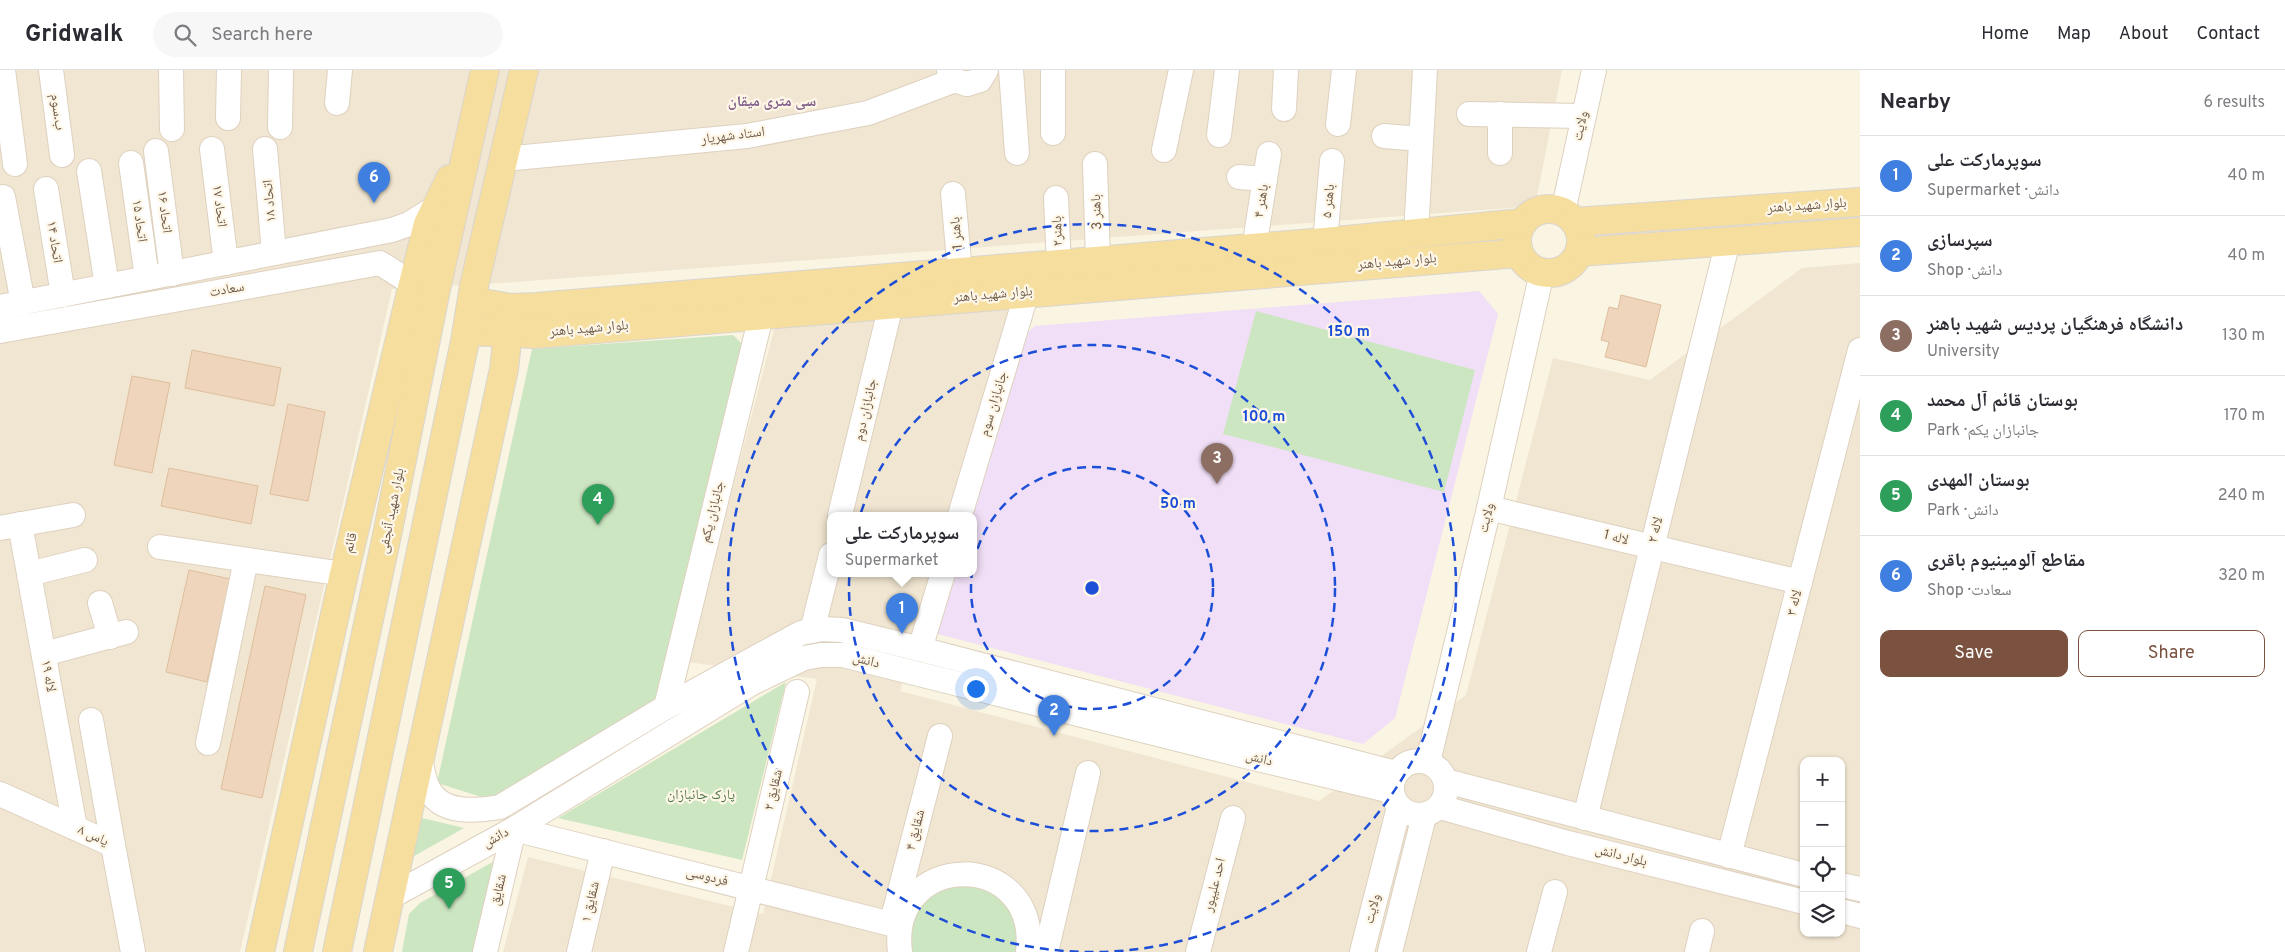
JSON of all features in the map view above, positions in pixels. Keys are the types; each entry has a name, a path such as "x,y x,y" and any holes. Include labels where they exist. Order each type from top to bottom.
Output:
{"main road":[{"name":"بلوار شهید آنجفی","path":"298,952 387,535 468,141 485,70"},
{"path":"337,952 472,301 524,70"},
{"name":"قائم","path":"260,952 344,574 428,224 468,141"},
{"name":"بلوار شهید باهنر","path":"1569,217 1860,202"},
{"path":"1554,209 1569,217 1580,236 1579,252 1574,260 1560,271 1542,272 1532,268 1519,253 1518,232 1522,223 1536,211 1554,209"},
{"name":"بلوار شهید باهنر","path":"467,331 510,321 588,316 960,272 1325,242 1522,223"},
{"path":"1579,252 1860,232"},
{"name":"بلوار شهید باهنر","path":"588,316 761,316 1027,292 1519,253"},
{"name":"بلوار شهید باهنر","path":"472,301 510,321"},
{"path":"378,952 502,379 510,321"}],"street":[{"path":"3,70 15,164"},
{"name":"ب.سوم","path":"51,70 62,155"},
{"path":"171,70 172,129"},
{"path":"228,70 228,118"},
{"path":"280,127 281,70"},
{"path":"336,103 340,70"},
{"path":"952,75 968,84 980,80 985,72 1010,70 1017,153"},
{"path":"1053,70 1053,133"},
{"path":"1164,150 1181,70"},
{"path":"1219,135 1228,70"},
{"path":"1284,109 1286,70"},
{"path":"1338,124 1344,70"},
{"path":"1416,234 1425,70"},
{"name":"ولایت","path":"1569,217 1584,116 1594,70"},
{"name":"استاد شهریار","path":"504,159 747,136 868,113 952,75"},
{"path":"1469,114 1584,116"},
{"path":"1500,114 1500,153"},
{"path":"1384,136 1421,139"},
{"name":"اتحاد ۱۷","path":"212,149 226,263"},
{"name":"اتحاد ۱۸","path":"265,149 274,254"},
{"name":"اتحاد ۱۶","path":"156,151 172,274"},
{"name":"باهنر ۴","path":"1254,248 1270,154"},
{"name":"باهنر ۵","path":"1325,242 1332,161"},
{"name":"اتحاد ۱۵","path":"131,163 147,278"},
{"name":"باهنر 3","path":"1095,164 1098,261"},
{"path":"88,171 107,286"},
{"path":"1239,177 1265,179"},
{"name":"اتحاد ۱۴","path":"46,189 63,295"},
{"name":"باهنر 1","path":"953,194 960,272"},
{"path":"3,197 23,303"},
{"name":"باهنر۲","path":"1056,198 1059,264"},
{"name":"سعادت","path":"0,307 376,233 409,224 435,208"},
{"path":"376,233 380,237 383,246 380,263 413,284 431,316"},
{"name":"لاله ۲","path":"1585,818 1728,241"},
{"name":"سعادت","path":"0,331 380,263"},
{"name":"ولایت","path":"1428,762 1489,508 1542,272"},
{"name":"جانبازان سوم","path":"961,512 1027,292"},
{"name":"جانبازان دوم","path":"841,512 891,305"},
{"name":"جانبازان یکم","path":"666,707 761,316"},
{"name":"لاله ۳","path":"1730,856 1860,350"},
{"name":"لاله 1","path":"1489,508 1800,582"},
{"path":"6,523 73,515"},
{"name":"لاله ۱۹","path":"6,523 29,574 76,828"},
{"path":"160,547 344,574"},
{"path":"29,574 85,560"},
{"path":"208,743 246,560"},
{"path":"812,631 827,571"},
{"path":"920,649 942,577"},
{"path":"44,654 118,635 100,603"},
{"name":"دانش","path":"500,807 666,707 801,633 842,630 920,649 1396,790"},
{"name":"دانش","path":"390,897 514,829 752,683 804,658 821,655 852,657 1396,790"},
{"name":"شقایق ۲","path":"736,952 797,692"},
{"path":"91,720 113,844"},
{"name":"شقایق ۴","path":"896,925 940,736"},
{"path":"420,758 428,788 438,801 456,809 477,811 500,807 514,829"},
{"path":"1410,762 1428,762 1436,766 1446,781 1445,799 1432,811 1406,813 1396,790 1410,762"},
{"path":"1046,952 1088,773"},
{"name":"بلوار دانش","path":"1446,781 1800,874"},
{"name":"ولایت","path":"1362,952 1396,790"},
{"name":"یاس ۸","path":"0,794 113,844 133,952"},
{"name":"ولایت","path":"1390,952 1432,811"},
{"name":"بلوار دانش","path":"1432,811 1800,901"},
{"name":"احد علیپور","path":"1198,952 1233,818"},
{"name":"فردوسی","path":"514,829 896,925"},
{"name":"شقایق","path":"485,952 514,829"},
{"name":"شقایق ۱","path":"579,952 603,851"},
{"path":"885,952 896,925 906,907 919,890 937,879 957,873 979,875 998,883 1014,896 1025,915 1030,936 1028,952"},
{"path":"1539,952 1555,892"},
{"path":"1845,912 1860,916"},
{"path":"896,925 900,952"}],"shaded area":[{"path":"0,70 1562,70 1535,206 500,283 392,289 240,952 0,952"},
{"path":"1860,263 1860,952 503,952 528,857 763,914 817,679 687,662 775,326 1015,305 953,512 827,512 827,577 934,577 900,691 1319,801 1466,695 1553,358 1650,380 1802,268"},
{"path":"1479,291 1498,314 1395,718 1363,744 934,633 951,577 977,577 977,512 971,512 1025,335 1035,326"}],"green space":[{"path":"1256,311 1475,370 1444,492 1223,434"},
{"path":"733,335 747,349 658,702 488,799 437,783 532,349"},
{"name":"پارک جانبازان","path":"786,682 742,860 558,818"},
{"path":"418,817 464,828 407,860"},
{"path":"496,860 473,952 402,952 409,914 420,903"},
{"path":"978,885 999,899 1011,911 1016,926 1018,952 909,952 909,926 916,910 943,887"}],"building":[{"path":"1621,295 1661,305 1646,367 1605,357 1609,342 1601,340 1609,307 1618,309"},
{"path":"192,350 281,368 274,406 185,388"},
{"path":"132,376 170,383 152,473 114,465"},
{"path":"288,404 325,412 308,501 270,494"},
{"path":"169,468 258,486 251,524 161,506"},
{"path":"189,570 230,579 207,682 166,672"},
{"path":"265,586 306,595 262,798 221,789"}],"place":[{"name":"مقاطع آلومینیوم باقری","path":"374,203"},
{"name":"دانشگاه فرهنگیان پردیس شهید باهنر","path":"1217,484"},
{"name":"بوستان قائم آل محمد","path":"598,525"},
{"name":"سوپرمارکت علی","path":"902,634"},
{"name":"سپرسازی","path":"1054,736"},
{"name":"بوستان المهدی","path":"449,909"}],"district":[{"name":"سی متری میقان","path":"772,102"}]}
